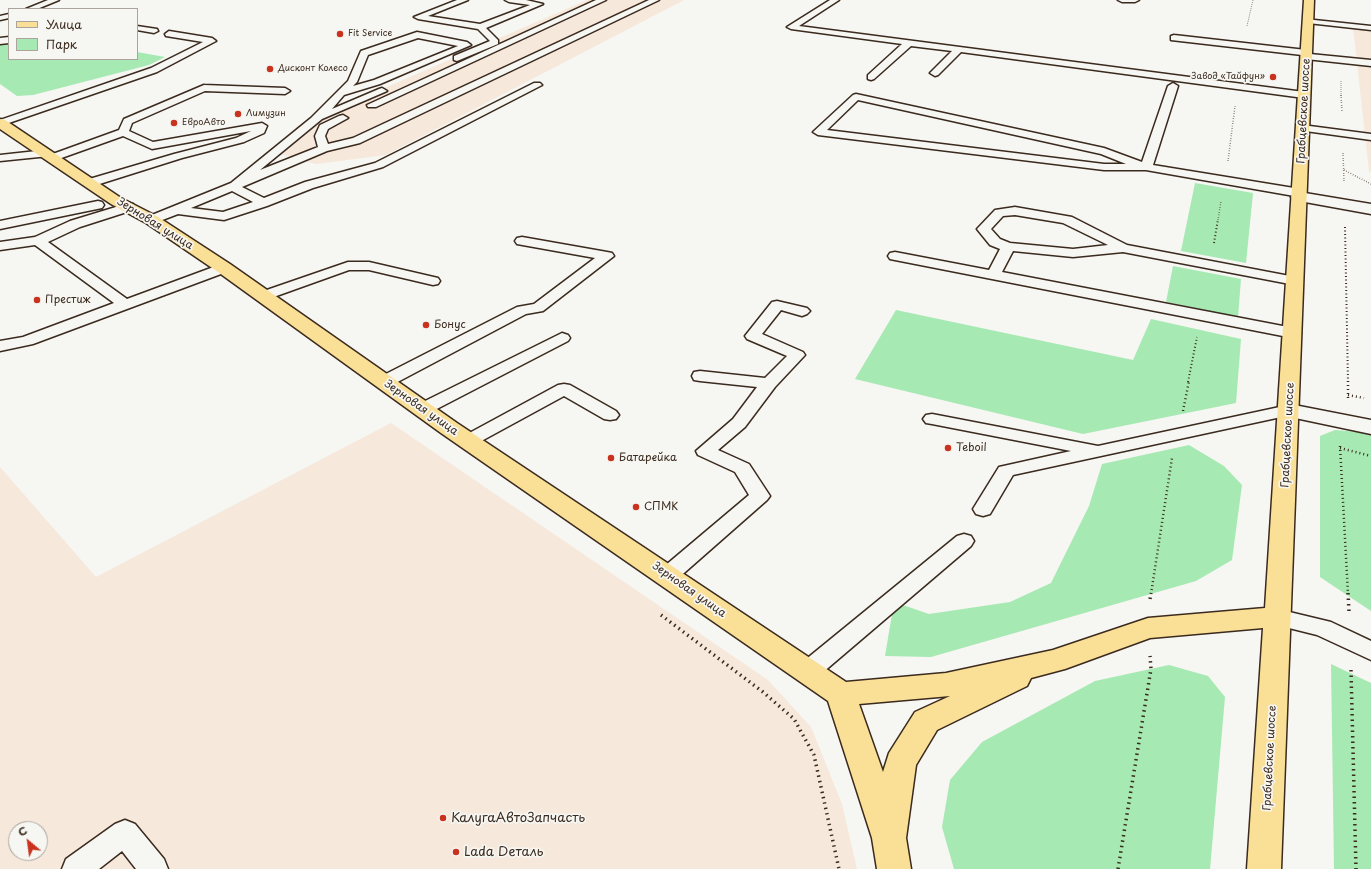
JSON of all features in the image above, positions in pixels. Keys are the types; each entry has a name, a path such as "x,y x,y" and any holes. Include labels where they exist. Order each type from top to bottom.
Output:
{"main road":[{"name":"Грабцевское шоссе","path":"1264,869 1293,333 1309,0"},
{"name":"Зерновая улица","path":"0,123 122,204 152,220 224,268 468,441 668,575 841,694"},
{"path":"894,869 889,838 841,694 946,684 1054,660 1148,628 1277,617"},
{"path":"889,838 900,763 926,721 1054,660"}],"street":[{"path":"1299,195 1371,208"},
{"path":"1289,410 1371,427"}],"lane":[{"path":"33,8 55,0"},
{"path":"464,0 418,17 481,27 539,4 509,0"},
{"path":"324,148 320,136 324,127 602,0"},
{"path":"152,220 324,148 356,141 651,0"},
{"path":"835,0 791,27 1304,95"},
{"path":"1122,0 1135,0"},
{"path":"1308,21 1371,28"},
{"path":"315,120 495,42 481,27"},
{"path":"138,28 154,31"},
{"path":"0,123 154,70 212,42 169,34"},
{"path":"233,187 315,120 341,93 352,82 364,53 416,35 467,45 377,82 341,93"},
{"path":"1174,38 1371,63"},
{"path":"871,78 910,43"},
{"path":"935,73 959,49"},
{"path":"178,210 224,216 309,185 379,165 538,85"},
{"path":"1146,167 1173,86"},
{"path":"123,132 128,120 204,88 285,91"},
{"path":"1146,167 1104,151 856,98 818,132 1104,167 1146,167 1225,180 1299,195"},
{"path":"0,158 49,156 123,132 152,146 262,126 260,131 240,140 178,156 90,183"},
{"path":"1302,128 1371,137"},
{"path":"233,187 263,203"},
{"path":"0,225 122,204"},
{"path":"0,246 38,241 122,204"},
{"path":"1123,248 1067,220 1016,211 999,213 984,229 995,242 1008,247 1073,253 1123,248 1295,281"},
{"path":"38,241 126,305"},
{"path":"384,382 522,310 538,308 607,256 522,241"},
{"path":"994,275 1008,247"},
{"path":"895,256 1293,333"},
{"path":"263,296 348,266 369,266 433,281"},
{"path":"0,346 27,342 224,268"},
{"path":"668,575 760,496 742,468 705,451 739,423 769,383 797,355 753,336 777,305 802,311"},
{"path":"423,409 562,338"},
{"path":"700,376 769,383"},
{"path":"468,441 564,389 610,415"},
{"path":"983,509 1006,471 1179,435 1289,410"},
{"path":"932,419 1101,451"},
{"path":"807,672 964,541"},
{"path":"1277,617 1323,628 1371,651"},
{"path":"76,869 125,833 154,869"}],"path":[{"path":"1243,46 1253,0"},
{"path":"1340,60 1344,185"},
{"path":"1210,264 1225,180 1238,86"},
{"path":"1344,169 1371,184"},
{"path":"1118,869 1151,669 1148,628 1151,594 1172,464 1202,316"},
{"path":"1348,395 1371,400"},
{"path":"1340,448 1371,456"},
{"path":"661,615 763,692 794,719 814,755 839,869"},
{"path":"1350,641 1356,869"}],"shaded area":[{"path":"587,0 684,0 386,155 316,164 280,154 297,126"},
{"path":"1364,24 1371,25 1371,173 1369,171 1353,27"},
{"path":"391,423 768,680 811,727 842,804 857,869 0,869 0,467 96,577"}],"green space":[{"path":"8,42 8,60 138,60 138,52 165,57 149,65 33,95 17,96 0,84 0,43"},
{"path":"1195,183 1253,193 1246,263 1181,251"},
{"path":"1173,266 1241,279 1238,317 1166,302"},
{"path":"896,310 1133,360 1151,319 1241,339 1236,403 1083,434 855,379"},
{"path":"1335,430 1371,433 1371,611 1320,577 1320,436"},
{"path":"1189,445 1224,466 1242,485 1232,560 1196,581 931,657 885,656 894,602 929,614 1010,602 1051,583 1089,506 1102,464"},
{"path":"1331,664 1371,683 1371,869 1334,869"},
{"path":"1169,665 1208,676 1225,697 1210,869 954,869 942,827 950,780 982,742 1095,681"}],"place":[{"name":"Fit Service","path":"340,34"},
{"name":"Дисконт Колесо","path":"270,69"},
{"name":"Завод «Тайфун»","path":"1273,77"},
{"name":"Лимузин","path":"238,114"},
{"name":"ЕвроАвто","path":"174,123"},
{"name":"Престиж","path":"37,300"},
{"name":"Бонус","path":"426,325"},
{"name":"Teboil","path":"948,448"},
{"name":"Батарейка","path":"611,458"},
{"name":"СПМК","path":"636,507"},
{"name":"КалугаАвтоЗапчасть","path":"443,818"},
{"name":"Lada Dеталь","path":"456,852"}]}
